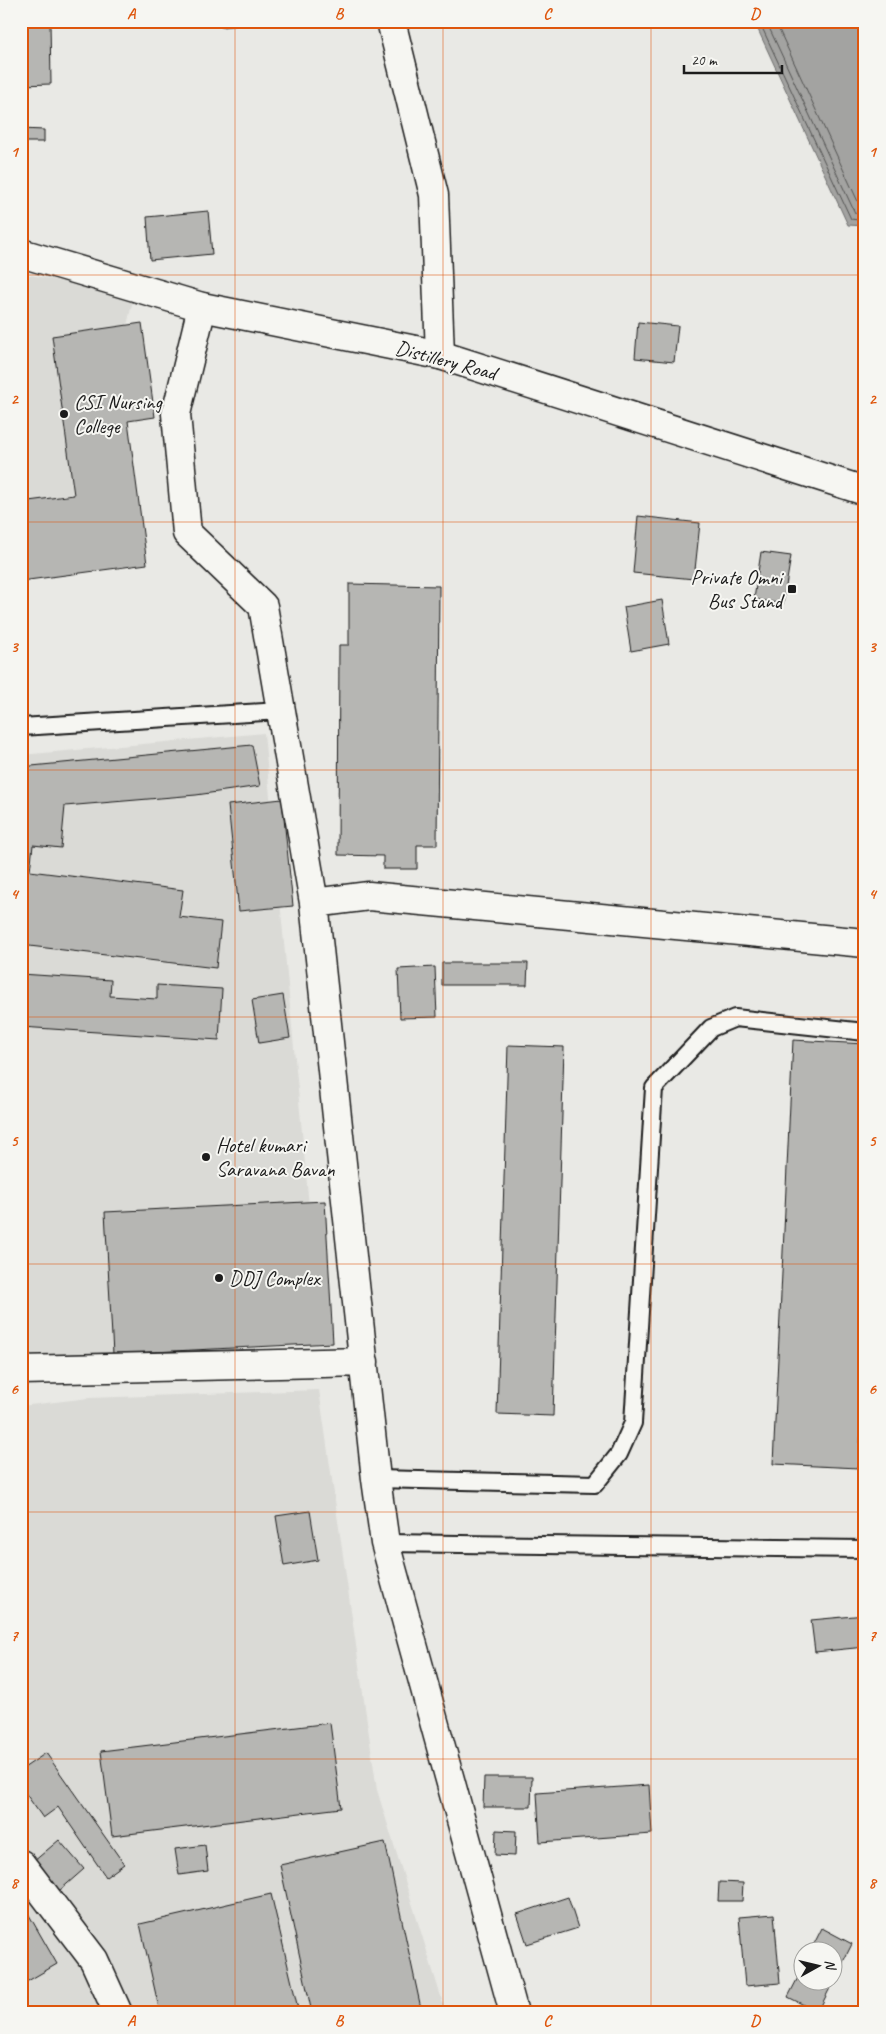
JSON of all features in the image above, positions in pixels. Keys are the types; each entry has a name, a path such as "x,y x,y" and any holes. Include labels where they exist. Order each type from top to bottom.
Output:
{"street":[{"path":"391,21 434,195 440,355"},
{"name":"Distillery Road","path":"21,253 202,307 440,355 865,491"},
{"path":"202,307 176,414 187,533 263,606 314,903 376,1479 385,1543 514,2013"},
{"path":"314,903 369,896 865,943"},
{"path":"21,1370 364,1362"},
{"path":"21,1864 94,1960 118,2013"}],"lane":[{"path":"21,727 280,711"},
{"path":"376,1479 595,1484 619,1454 633,1422 654,1088 711,1028 735,1018 865,1032"},
{"path":"385,1543 865,1549"}],"shaded area":[{"name":"CSI Nursing College","path":"21,273 134,296 78,531 21,545"},
{"path":"264,733 322,1342 21,1357 21,755"},
{"path":"319,1390 377,1790 446,2013 21,2013 21,1406 89,1398"}],"water":[{"path":"754,21 865,21 865,226 848,225"}],"building":[{"path":"21,21 50,21 51,84 21,85"},
{"path":"220,21 282,21 221,27"},
{"path":"21,129 44,130 44,142 21,142"},
{"path":"208,211 212,254 150,260 147,217"},
{"path":"638,322 678,326 674,362 635,358"},
{"path":"142,323 155,417 128,421 147,564 21,581 21,502 74,495 52,336"},
{"path":"638,516 700,523 694,579 633,573"},
{"path":"761,552 791,556 783,604 754,599"},
{"path":"349,584 439,586 437,845 417,845 417,869 383,869 383,856 338,855 339,645 349,645"},
{"path":"662,600 669,644 631,651 624,607"},
{"path":"252,745 260,786 196,795 65,806 61,848 33,845 30,871 183,890 179,917 221,922 216,968 21,945 21,767"},
{"path":"282,799 293,906 239,911 228,805"},
{"path":"442,963 528,963 527,985 442,985"},
{"path":"435,967 437,1017 400,1018 398,969"},
{"path":"21,974 111,980 110,996 157,999 157,985 222,989 219,1040 21,1027"},
{"path":"283,995 290,1038 259,1043 252,1000"},
{"path":"793,1040 865,1044 865,1339 859,1468 773,1464"},
{"path":"508,1045 564,1047 553,1416 497,1414"},
{"name":"DDJ Complex","path":"325,1201 333,1343 113,1354 105,1212"},
{"path":"310,1511 318,1560 284,1566 276,1516"},
{"path":"865,1615 865,1647 815,1652 811,1620"},
{"path":"330,1723 341,1808 112,1836 101,1751"},
{"path":"46,1753 124,1864 106,1877 58,1807 43,1818 21,1787 21,1770"},
{"path":"484,1777 532,1777 531,1807 483,1807"},
{"path":"649,1785 652,1834 540,1842 537,1793"},
{"path":"496,1830 516,1831 515,1856 495,1855"},
{"path":"59,1840 84,1869 59,1891 33,1862"},
{"path":"385,1842 422,2013 312,2013 280,1865"},
{"path":"205,1845 208,1871 179,1875 175,1849"},
{"path":"719,1882 743,1883 742,1901 718,1901"},
{"path":"271,1894 299,2013 160,2013 140,1924"},
{"path":"568,1897 578,1928 527,1944 517,1914"},
{"path":"21,1901 57,1964 21,1985"},
{"path":"774,1914 780,1983 745,1986 739,1917"},
{"path":"822,1928 852,1944 844,1960 844,1942 815,1942"},
{"path":"794,1985 794,1992 828,1992 818,2012 788,1997"}],"place":[{"name":"CSI Nursing College","path":"64,414"},
{"name":"Private Omni Bus Stand","path":"792,589"},
{"name":"Hotel kumari Saravana Bavan","path":"206,1157"},
{"name":"DDJ Complex","path":"219,1278"}]}
